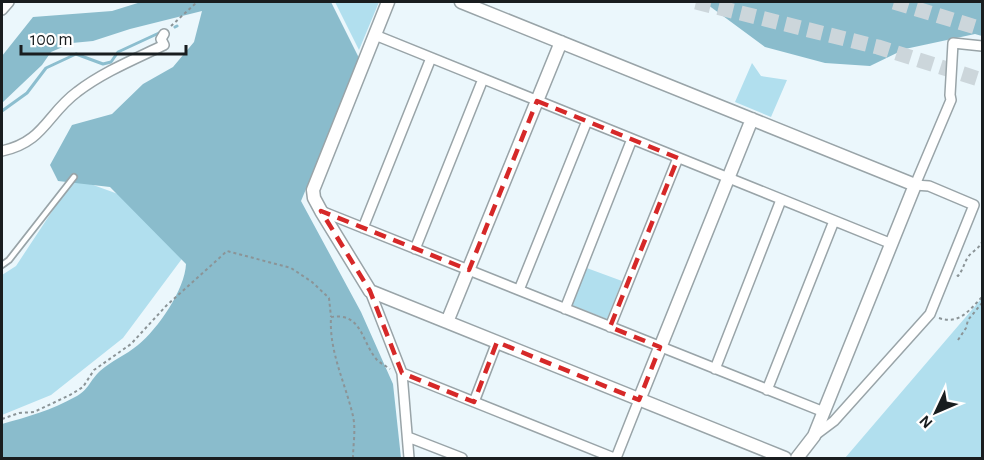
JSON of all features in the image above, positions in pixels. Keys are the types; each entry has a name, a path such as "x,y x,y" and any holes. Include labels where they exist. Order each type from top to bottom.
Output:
{"street":[{"path":"2,10 9,2"},
{"path":"388,2 313,194 370,291 402,373 409,459"},
{"path":"461,2 915,185 928,186 974,205 949,272 930,314 834,421 814,436 796,459"},
{"path":"2,151 18,147 39,132 76,92 164,45 161,39 164,34"},
{"path":"375,35 892,244"},
{"path":"447,322 561,42"},
{"path":"814,436 951,100 953,43 982,46"},
{"path":"363,228 431,58"},
{"path":"415,249 483,79"},
{"path":"402,373 615,459 752,119"},
{"path":"519,290 587,121"},
{"path":"565,309 632,139"},
{"path":"610,327 678,158"},
{"path":"715,369 782,200"},
{"path":"321,211 824,412"},
{"path":"767,390 834,221"},
{"path":"370,291 785,459"},
{"path":"474,402 497,342"},
{"path":"408,437 462,459"}],"lane":[{"path":"2,265 9,260 74,177"}],"path":[{"path":"172,25 197,2"},
{"path":"982,229 982,234"},
{"path":"949,272 958,276 971,253 980,247 982,242"},
{"path":"2,419 19,412 34,412 83,387 94,370 131,344 166,306 227,251 291,268 312,282 329,298 330,331 335,362 354,419 354,459"},
{"path":"930,314 953,321 966,314 981,298 982,301 968,320 958,340"},
{"path":"331,317 342,315 355,322 380,362 402,373"}],"highlighted area":[{"path":"537,101 678,158 610,327 660,347 639,400 497,342 474,402 402,373 370,291 321,211 469,270"}],"shaded area":[{"path":"141,2 331,2 360,60 301,201 361,312 393,384 401,458 2,458 2,424 30,416 80,394 100,371 146,338 162,319 181,285 186,264 110,187 58,181 50,165 72,125 112,114 143,84 173,67 194,42 202,11 93,41 72,43 51,52 42,65 2,103 2,56 33,17 112,11"},
{"path":"335,2 379,2 359,50"},
{"path":"704,2 982,2 982,36 975,34 905,49 870,66 825,63 765,47"},
{"path":"752,63 761,76 787,80 771,117 735,102"},
{"path":"74,178 129,198 184,256 123,338 51,395 2,415 2,275 16,266"},
{"path":"584,267 622,281 607,319 569,304"},
{"path":"982,298 982,458 845,458"}],"waterway":[{"path":"2,111 27,93 46,68 76,54 103,64 111,62 118,52 159,33"}],"tunnel":[{"path":"696,2 878,47 982,80"},
{"path":"894,2 982,29"}]}
